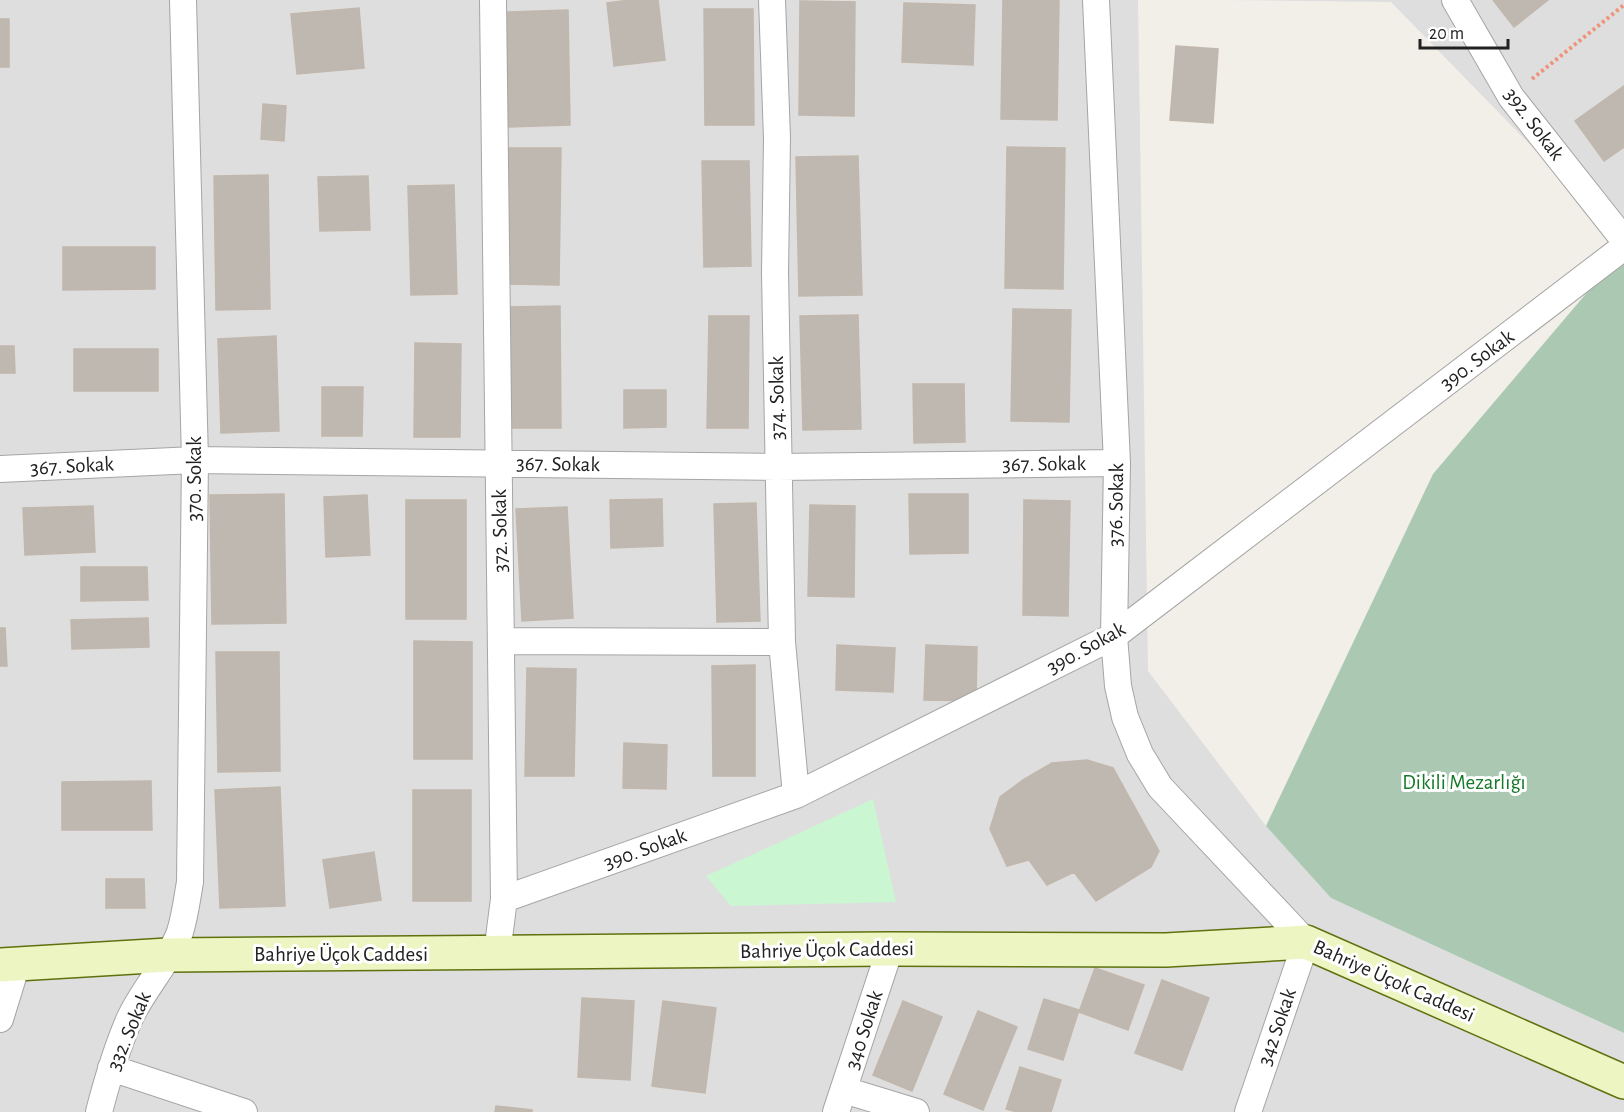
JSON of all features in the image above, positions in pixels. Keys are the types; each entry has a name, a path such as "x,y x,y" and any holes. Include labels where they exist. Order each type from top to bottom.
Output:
{"street":[{"name":"370. Sokak","path":"168,955 180,932 190,882 195,460 183,0"},
{"name":"372. Sokak","path":"493,0 504,899 497,953"},
{"name":"374. Sokak","path":"772,0 777,138 775,284 782,642 796,795"},
{"name":"376. Sokak","path":"1096,0 1117,463 1114,636 1118,686 1125,717 1140,754 1160,787 1306,942"},
{"name":"392. Sokak","path":"1455,0 1511,97 1624,240"},
{"name":"390. Sokak","path":"504,899 796,795 1114,636 1624,247"},
{"name":"367. Sokak","path":"0,469 195,460 777,467 1117,463"},
{"path":"502,641 782,642"},
{"name":"Bahriye Üçok Caddesi","path":"8,964 168,955 890,949 1166,950 1306,942 1624,1082"},
{"name":"342 Sokak","path":"1248,1112 1306,942"},
{"name":"340 Sokak","path":"840,1101 890,949"},
{"name":"332. Sokak","path":"99,1112 111,1068 129,1021 141,996 168,955"},
{"path":"0,1019 8,964"},
{"path":"111,1068 244,1112"},
{"path":"840,1101 916,1112"}],"path":[{"path":"1511,97 1624,5"}],"shaded area":[{"path":"0,0 1138,0 1148,671 1266,826 1331,898 1624,1033 1624,1112 0,1112"},
{"path":"1226,0 1624,0 1624,241 1391,2"}],"green space":[{"name":"Dikili Mezarlığı","path":"1624,249 1624,1033 1331,898 1266,826 1433,474"},
{"path":"873,799 896,902 731,906 706,876"}],"building":[{"path":"658,0 665,60 614,66 607,3"},
{"path":"1003,0 1059,0 1057,120 1001,119"},
{"path":"1493,0 1548,0 1514,27"},
{"path":"800,1 855,2 854,116 799,115"},
{"path":"904,3 975,5 973,65 902,62"},
{"path":"359,8 364,68 297,74 291,14"},
{"path":"704,9 753,9 754,125 705,125"},
{"path":"568,10 570,125 509,127 506,12"},
{"path":"0,19 9,19 9,67 0,67"},
{"path":"1176,46 1218,49 1213,123 1170,120"},
{"path":"1624,86 1624,147 1604,161 1575,121"},
{"path":"263,104 286,106 284,141 261,139"},
{"path":"1007,147 1065,148 1063,289 1005,288"},
{"path":"505,148 561,148 559,285 502,284"},
{"path":"858,156 862,295 799,296 796,157"},
{"path":"702,161 749,161 751,266 704,267"},
{"path":"268,175 270,309 216,310 214,176"},
{"path":"368,176 370,230 320,231 318,177"},
{"path":"454,185 457,294 411,295 408,186"},
{"path":"63,247 155,247 155,289 63,290"},
{"path":"560,306 561,428 511,428 510,307"},
{"path":"1013,309 1071,310 1069,422 1011,421"},
{"path":"858,315 861,429 803,430 800,316"},
{"path":"709,316 749,316 748,428 707,428"},
{"path":"276,336 279,431 221,433 218,339"},
{"path":"415,343 461,344 460,437 414,437"},
{"path":"0,346 14,346 15,373 0,373"},
{"path":"74,349 158,349 158,391 74,391"},
{"path":"913,384 964,384 965,442 914,443"},
{"path":"322,387 363,387 362,436 322,436"},
{"path":"624,390 666,390 666,427 624,428"},
{"path":"284,494 286,623 212,624 210,495"},
{"path":"909,494 968,494 968,553 910,554"},
{"path":"367,495 370,555 326,557 324,497"},
{"path":"662,499 663,546 611,548 610,500"},
{"path":"406,500 466,500 466,619 406,619"},
{"path":"1024,500 1070,501 1068,616 1023,615"},
{"path":"756,503 760,621 717,622 714,504"},
{"path":"810,505 855,506 854,597 808,596"},
{"path":"93,506 95,552 25,555 23,508"},
{"path":"567,507 573,618 522,621 516,509"},
{"path":"81,567 147,567 148,600 81,601"},
{"path":"148,618 149,647 72,649 71,620"},
{"path":"0,628 5,628 7,666 0,666"},
{"path":"414,641 472,642 472,759 414,759"},
{"path":"837,645 895,648 893,692 836,690"},
{"path":"926,645 977,647 976,701 924,700"},
{"path":"216,652 279,652 280,771 218,772"},
{"path":"755,665 755,776 713,776 712,666"},
{"path":"527,668 576,669 574,776 525,776"},
{"path":"624,743 667,745 666,789 623,788"},
{"path":"1087,760 1113,768 1159,851 1151,867 1096,901 1074,872 1047,885 1029,860 1007,866 990,829 1000,797 1023,780 1052,763"},
{"path":"151,781 152,830 62,830 62,782"},
{"path":"280,787 285,906 220,908 215,790"},
{"path":"413,790 471,790 471,901 413,901"},
{"path":"374,852 381,900 330,908 323,860"},
{"path":"106,879 144,879 145,908 106,908"},
{"path":"1095,968 1144,985 1128,1030 1079,1012"},
{"path":"1162,980 1209,998 1182,1070 1135,1053"},
{"path":"582,998 634,1001 630,1080 578,1077"},
{"path":"1044,999 1079,1010 1063,1060 1028,1049"},
{"path":"663,1001 716,1008 705,1093 652,1086"},
{"path":"903,1001 942,1017 912,1091 873,1075"},
{"path":"978,1011 1017,1027 983,1110 944,1094"},
{"path":"1020,1067 1061,1080 1051,1112 1017,1112 1006,1109"},
{"path":"496,1106 532,1110 532,1112 495,1112"}]}
